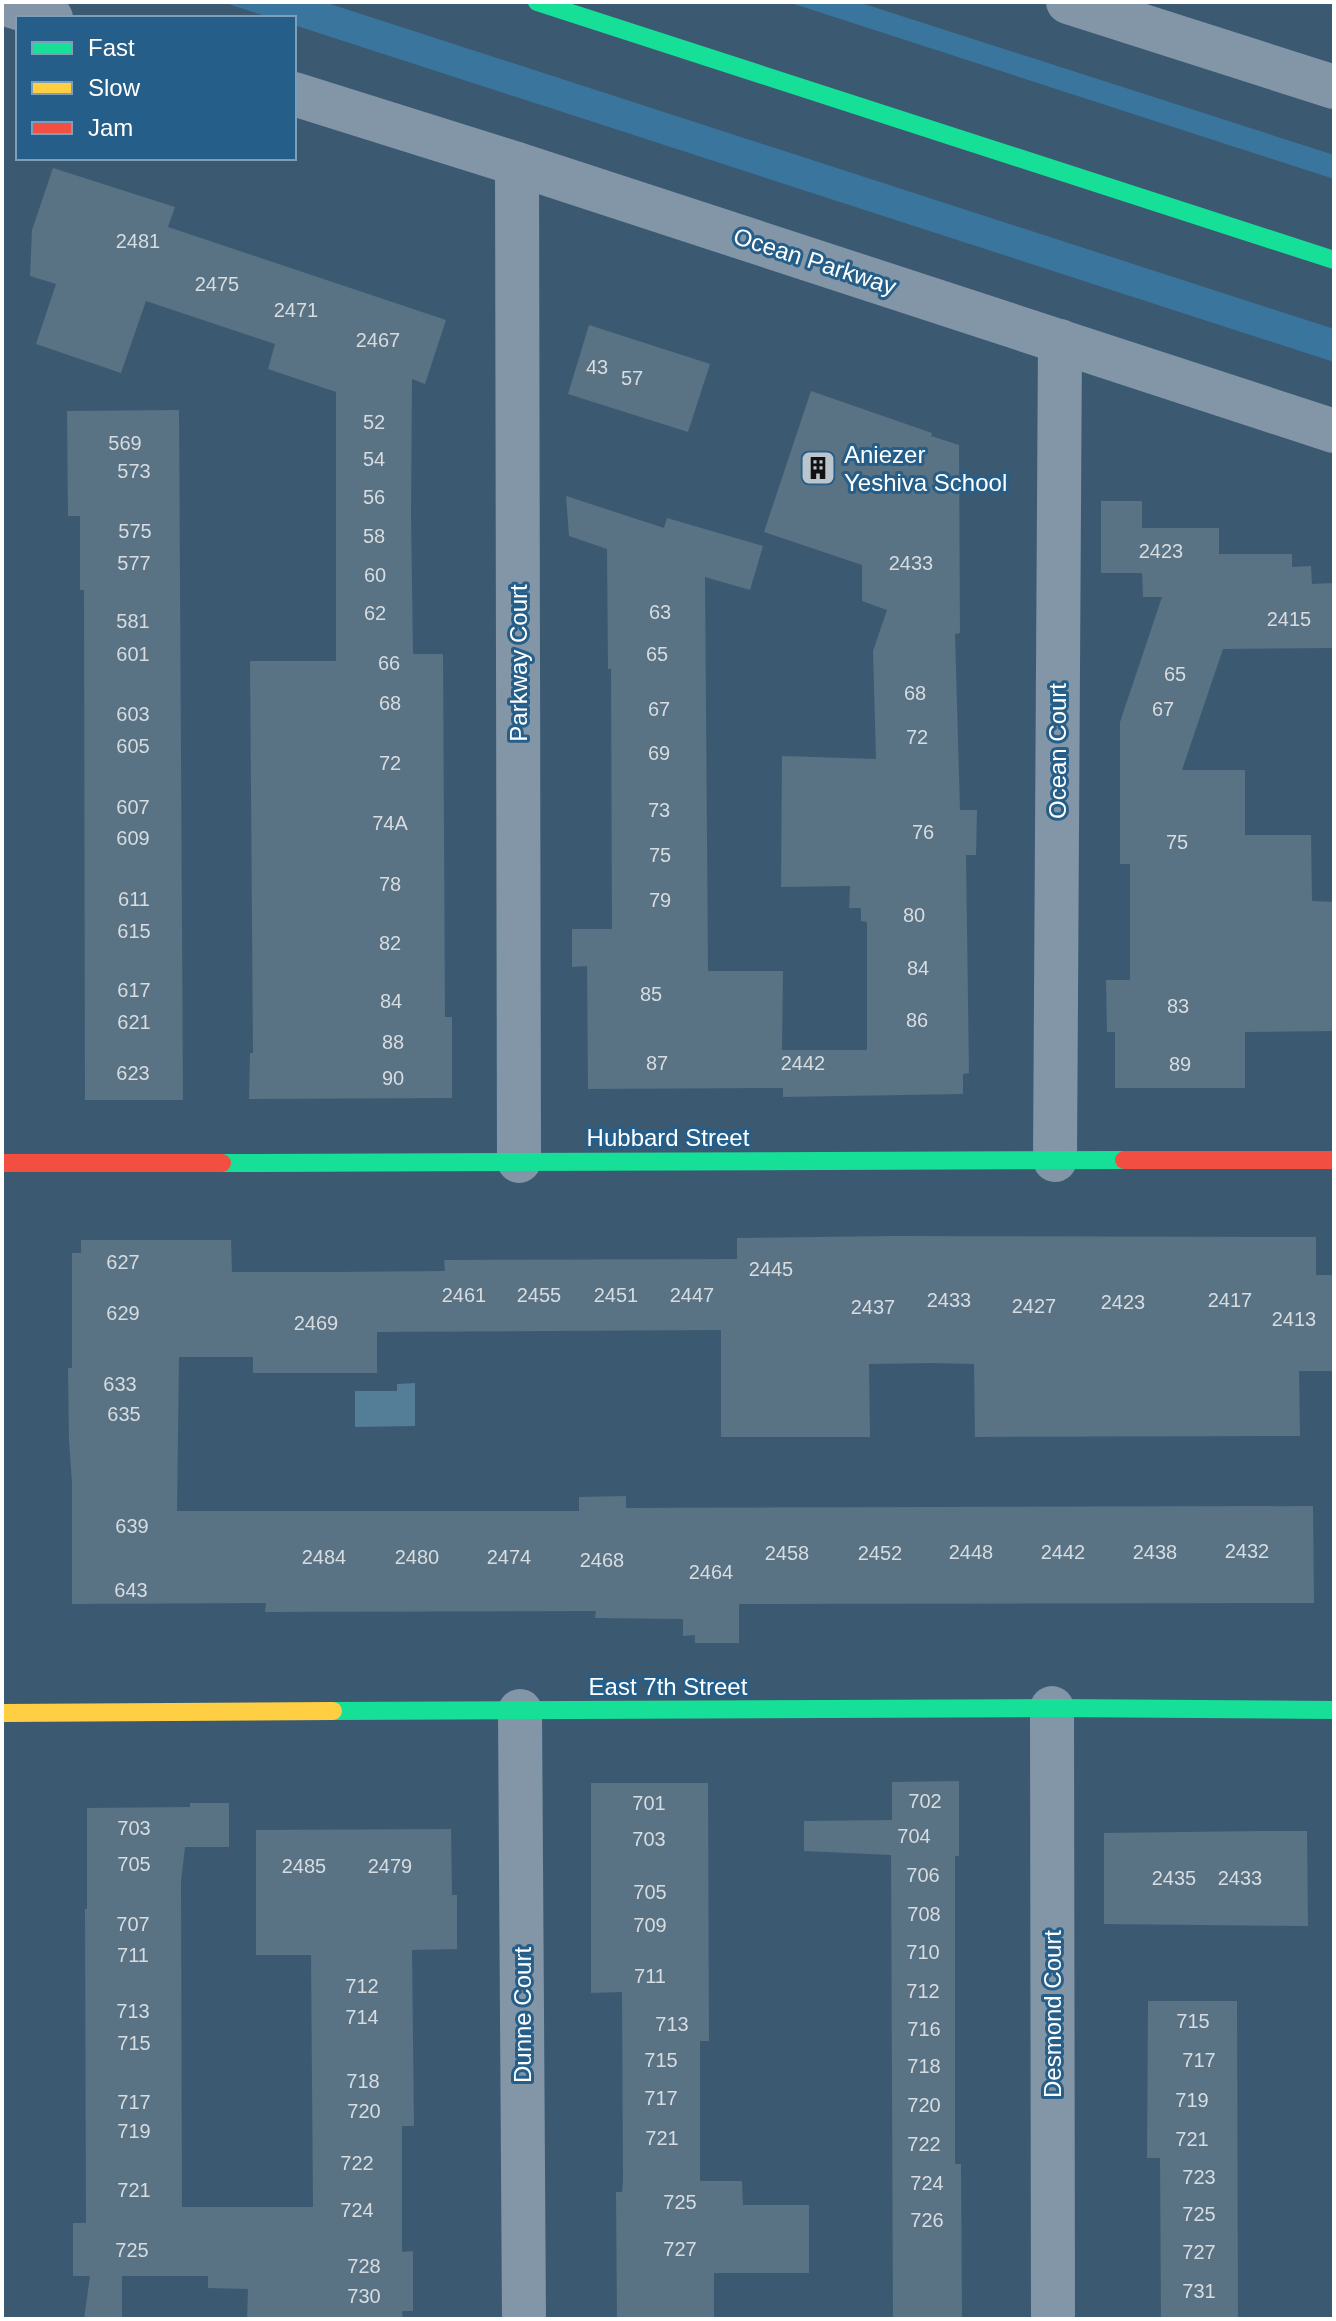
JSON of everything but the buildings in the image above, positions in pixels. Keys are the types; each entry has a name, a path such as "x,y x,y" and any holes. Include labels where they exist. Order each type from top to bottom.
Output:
{"street":[{"path":"537,2 1334,260"},
{"path":"1068,2 1334,87"},
{"path":"2,3 44,16"},
{"name":"Ocean Parkway","path":"296,95 1334,431"},
{"name":"Parkway Court","path":"517,164 519,1161"},
{"name":"Ocean Court","path":"1055,1160 1060,341"},
{"name":"Hubbard Street","path":"2,1163 1334,1160"},
{"name":"East 7th Street","path":"2,1713 1052,1708 1334,1710"},
{"name":"Desmond Court","path":"1052,1708 1053,2319"},
{"name":"Dunne Court","path":"520,1711 524,2319"}],"shaded area":[{"path":"222,2 324,2 1334,329 1334,362 296,26 296,16 265,16"},
{"path":"788,2 858,2 1334,155 1334,179"},
{"path":"415,1383 415,1426 355,1427 355,1391 397,1391 397,1384"}],"traffic: fast":[{"path":"537,2 1334,260"},
{"path":"222,1163 1124,1160"},
{"path":"333,1711 1334,1710"}],"traffic: slow":[{"path":"2,1713 333,1711"}],"traffic: jam":[{"path":"1124,1160 1334,1160"},
{"path":"2,1163 222,1163"}],"place":[{"name":"Aniezer Yeshiva School","path":"818,468"}]}
